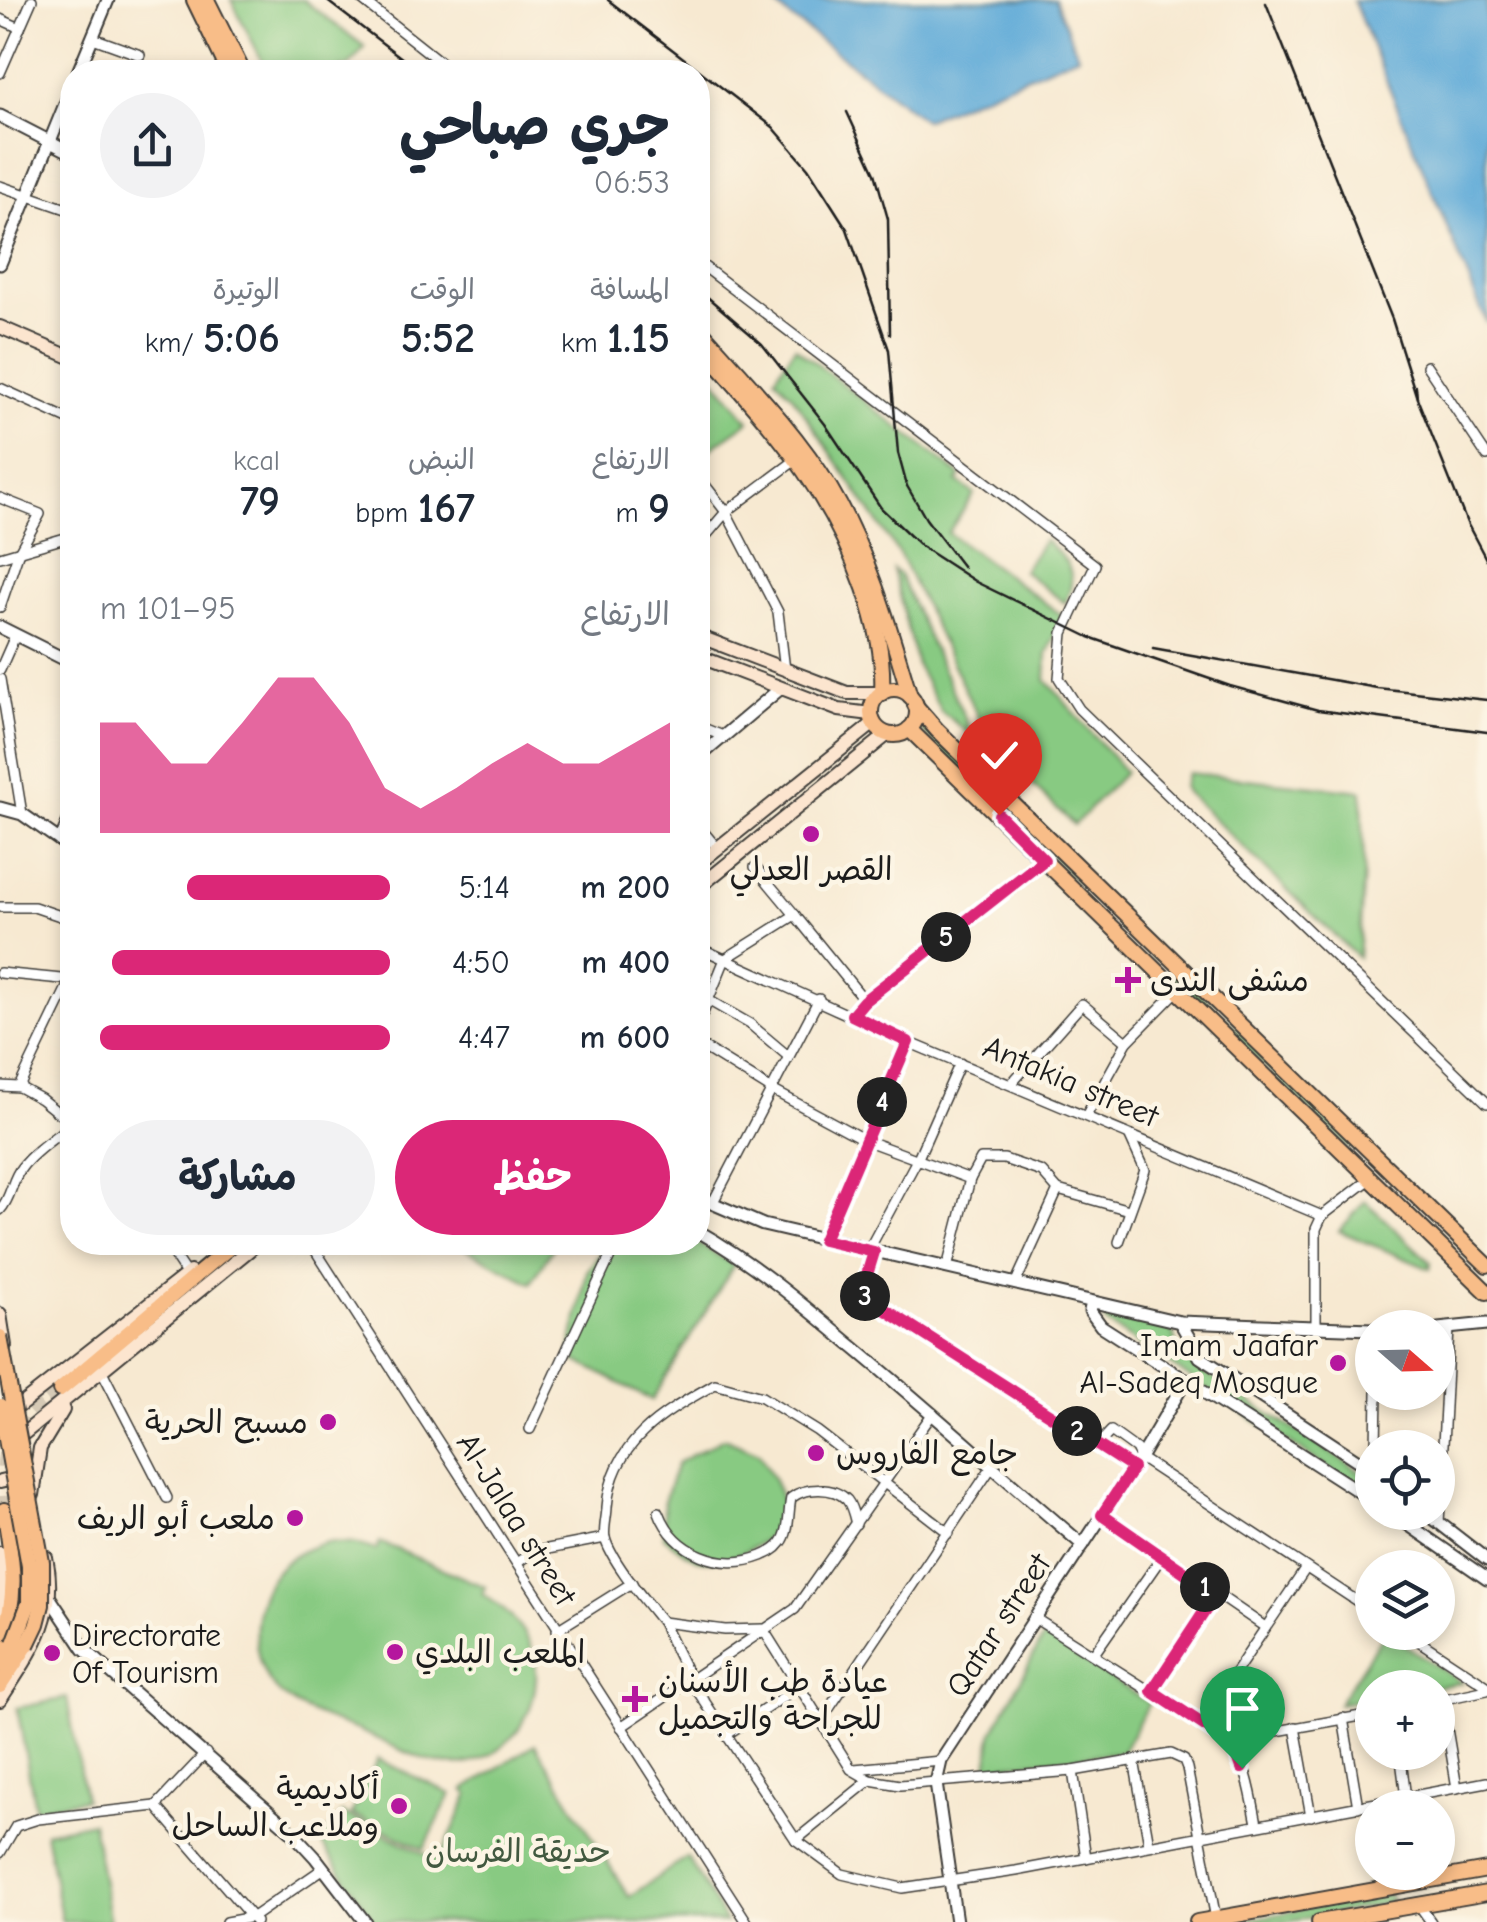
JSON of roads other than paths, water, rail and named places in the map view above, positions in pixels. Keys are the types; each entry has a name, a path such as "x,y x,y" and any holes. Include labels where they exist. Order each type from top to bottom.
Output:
{"main road":[{"path":"194,0 223,60"},
{"path":"208,0 237,60"},
{"path":"0,327 60,353"},
{"path":"710,341 768,406 828,485 872,576 916,718 909,730 888,734 710,878"},
{"path":"710,356 798,458 822,494 850,549 882,652 882,692 874,702 872,719 856,738 710,854"},
{"path":"710,641 847,693 897,689 913,700 937,730 1487,1265"},
{"path":"710,661 872,719 888,734"},
{"path":"839,710 854,719 856,738"},
{"path":"909,730 1487,1292"},
{"path":"1160,972 1172,959"},
{"path":"1356,1167 1358,1159 1370,1159 1398,1189 1433,1213"},
{"path":"0,1686 28,1603 30,1566 0,1408 18,1407 214,1255"},
{"path":"60,1390 218,1255"},
{"path":"0,1434 14,1438 22,1435 243,1255"},
{"path":"0,1314 51,1579 40,1636 0,1700"},
{"path":"0,1337 43,1575 38,1624 14,1643 0,1665"},
{"path":"32,1495 45,1436 58,1415 96,1376"},
{"path":"11,1382 38,1391"},
{"path":"0,1482 22,1482 32,1495"},
{"path":"4,1510 14,1569 14,1643"},
{"path":"0,1553 4,1586 0,1621"},
{"path":"1198,1922 1487,1870"},
{"path":"1319,1922 1487,1892"}],"street":[{"path":"0,73 32,0"},
{"path":"83,60 108,0"},
{"path":"362,0 438,60"},
{"path":"0,19 20,28"},
{"path":"93,38 140,55"},
{"path":"0,116 60,146"},
{"path":"0,264 60,116"},
{"path":"0,186 60,206"},
{"path":"710,271 1095,565 1063,634 1059,678 1078,709 1487,1103"},
{"path":"1427,366 1487,456"},
{"path":"0,388 60,416"},
{"path":"710,531 726,512 798,458"},
{"path":"710,491 726,512 778,612 785,671"},
{"path":"0,498 40,514 18,554 0,607"},
{"path":"0,557 60,540"},
{"path":"0,627 60,657"},
{"path":"0,670 15,636"},
{"path":"0,679 22,814"},
{"path":"710,748 781,688"},
{"path":"710,731 724,736"},
{"path":"0,808 22,814 60,840"},
{"path":"710,840 717,848"},
{"path":"852,1015 864,1001 1044,860"},
{"path":"755,867 864,1001"},
{"path":"0,907 34,907 60,916"},
{"path":"710,995 725,960 795,915"},
{"name":"Antakia street","path":"710,953 908,1042 1322,1216"},
{"path":"0,973 60,978"},
{"path":"1086,1116 1127,1042 1177,991"},
{"path":"819,999 712,1204 763,1225 1180,1322 1355,1329"},
{"path":"710,1001 750,1024 788,1056"},
{"path":"19,1087 60,1003"},
{"path":"1011,1084 1082,1004 1127,1042"},
{"path":"823,1240 908,1042"},
{"path":"710,1051 865,1140 970,1179"},
{"path":"960,1063 871,1251 861,1294 1355,1601"},
{"path":"0,1086 19,1087 60,1114"},
{"path":"0,1210 11,1196 14,1179 23,1165 60,1134"},
{"path":"1119,1242 1145,1170 1130,1137"},
{"path":"946,1268 970,1179 981,1158 1004,1158 1042,1172 1058,1190 1129,1210"},
{"path":"1316,1326 1313,1244 1322,1216 1369,1180"},
{"path":"1016,1284 1058,1190"},
{"path":"710,1239 764,1272 1083,1545"},
{"path":"174,1255 187,1274"},
{"name":"Al-Jalaa street","path":"318,1255 747,1922"},
{"path":"530,1429 611,1255"},
{"path":"1092,1302 1090,1311 1101,1326 1355,1489"},
{"path":"1180,1322 1191,1346 1215,1369 1355,1459"},
{"path":"1455,1327 1487,1324"},
{"path":"1198,1388 1210,1381 1215,1369"},
{"path":"96,1376 167,1498"},
{"name":"Qatar street","path":"956,1922 936,1783 941,1762 1137,1463 1186,1380"},
{"path":"948,1532 816,1431 762,1397 715,1384 658,1416 629,1446 608,1494 605,1538 662,1622 691,1682 796,1840 842,1874 902,1888 1016,1872 1355,1808"},
{"path":"621,1727 795,1608 933,1413"},
{"path":"1098,1444 1111,1432 1136,1449 1137,1463"},
{"path":"822,1719 991,1468"},
{"path":"658,1512 664,1528 717,1562 750,1560 781,1544 791,1498 798,1492 814,1490 843,1496 856,1524"},
{"path":"1102,1515 1265,1627"},
{"path":"1416,1530 1487,1580"},
{"path":"1448,1530 1487,1560"},
{"path":"517,1563 532,1552 605,1538"},
{"path":"1094,1654 1161,1558"},
{"path":"1202,1722 1306,1568"},
{"path":"557,1630 632,1583"},
{"path":"1152,1691 1216,1594"},
{"path":"50,1598 84,1649 290,1830 366,1922"},
{"path":"1036,1619 1234,1745 1258,1824"},
{"path":"662,1622 725,1630 763,1629"},
{"path":"763,1629 851,1769 870,1780 900,1785 936,1783 1073,1771 1171,1754 1184,1760 1216,1918"},
{"path":"1431,1650 1487,1688"},
{"path":"726,1735 800,1686"},
{"path":"1455,1696 1487,1688"},
{"path":"1227,1740 1355,1716"},
{"path":"1343,1718 1355,1790"},
{"path":"1295,1727 1310,1816"},
{"path":"0,1853 16,1826 38,1819 156,1806 206,1753"},
{"path":"1134,1760 1149,1844"},
{"path":"851,1769 941,1762"},
{"path":"1454,1770 1457,1788"},
{"path":"1073,1771 1086,1858"},
{"path":"796,1840 870,1780"},
{"path":"1447,1790 1487,1782"},
{"path":"156,1806 255,1919"},
{"path":"226,1922 255,1919 324,1868"},
{"path":"1420,1905 1432,1922"}],"water":[{"path":"768,0 1055,0 1078,55 924,120"},
{"path":"1353,0 1487,0 1487,324"}],"tunnel":[{"path":"4,1510 3,1468 10,1440 27,1417 60,1390"}],"railway":[{"path":"326,0 404,60"},
{"path":"608,0 686,60"},
{"path":"1266,3 1392,319 1417,398"},
{"path":"710,79 773,127 808,168 847,229 889,350 898,453 907,486 926,519 963,567"},
{"path":"847,112 875,173 888,219 890,334"},
{"path":"710,299 762,344 825,424 881,508 922,547 976,582 1089,637 1230,686 1318,710 1487,732"},
{"path":"1416,386 1417,398 1467,523 1487,561"},
{"path":"1153,648 1377,688 1487,700"}],"place":[{"name":"القصر العدلي","path":"811,834"},
{"name":"مشفى الندى","path":"1128,980"},
{"name":"Imam Jaafar Al-Sadeq Mosque","path":"1338,1363"},
{"name":"مسبح الحرية","path":"328,1422"},
{"name":"جامع الفاروس","path":"816,1453"},
{"name":"ملعب أبو الريف","path":"295,1518"},
{"name":"الملعب البلدي","path":"395,1652"},
{"name":"Directorate Of Tourism","path":"52,1653"},
{"name":"عيادة طب الأسنان للجراحة والتجميل","path":"635,1699"},
{"name":"أكاديمية وملاعب الساحل","path":"399,1806"}],"park label":[{"name":"حديقة الفرسان","path":"518,1851"}]}
